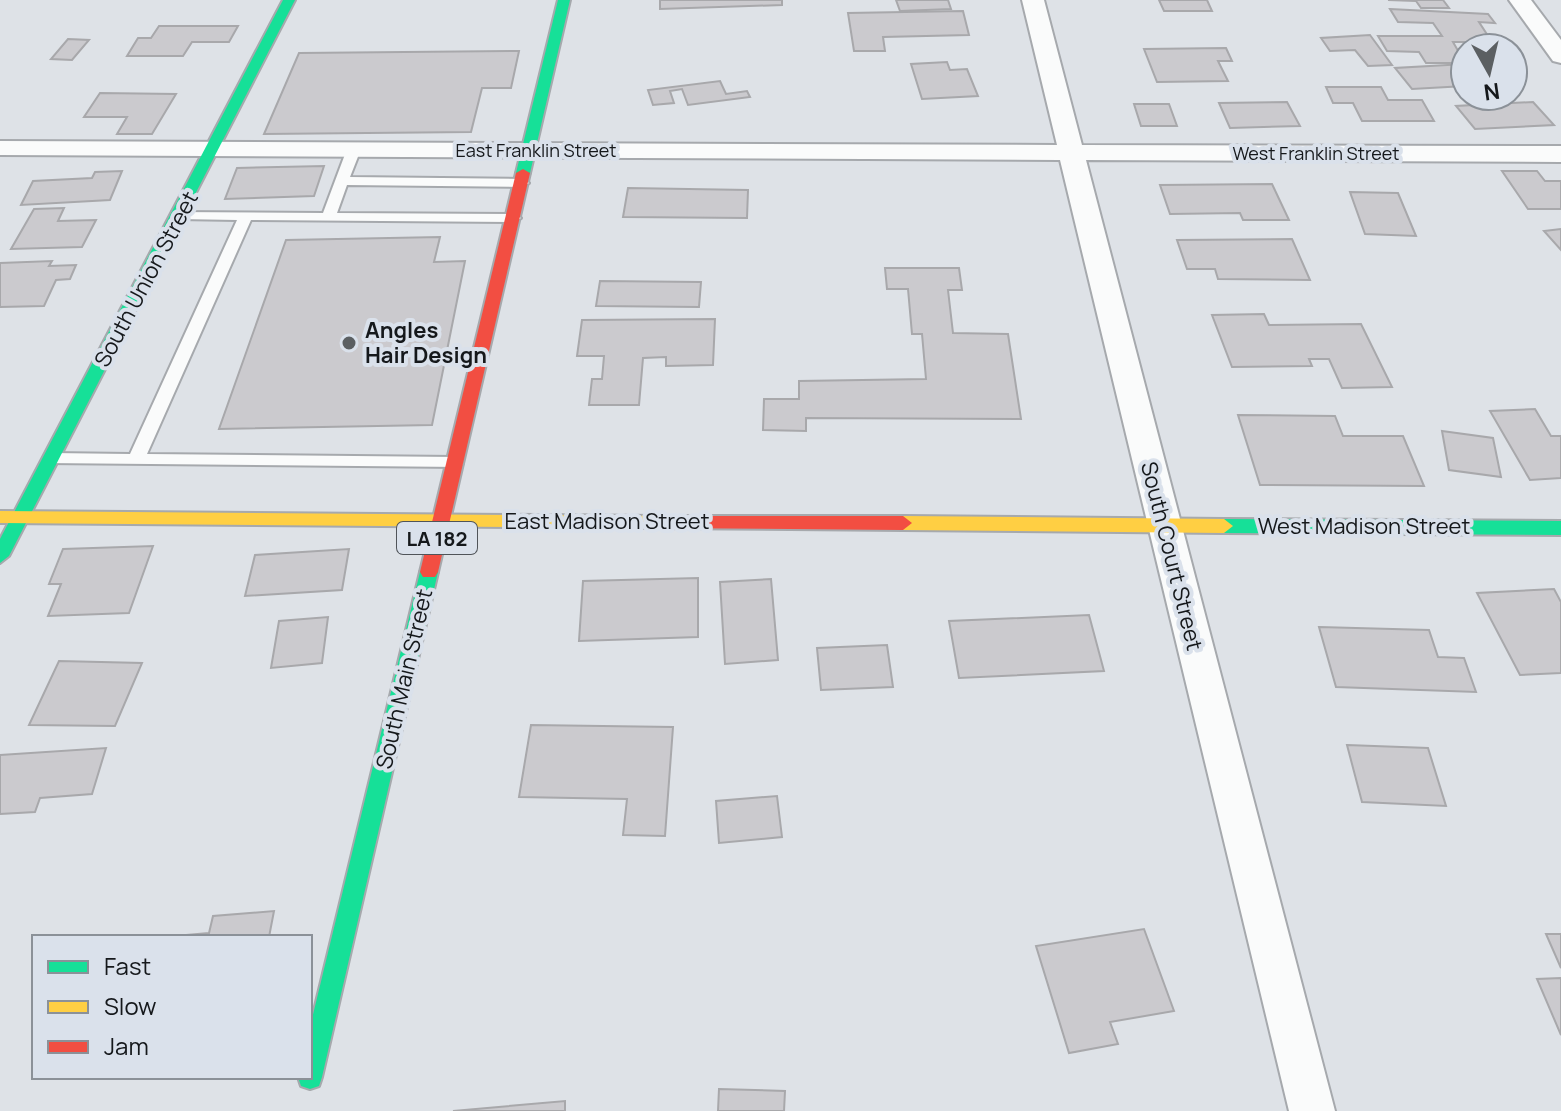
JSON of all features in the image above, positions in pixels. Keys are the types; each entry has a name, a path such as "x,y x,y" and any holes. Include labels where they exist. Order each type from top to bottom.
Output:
{"main road":[{"name":"South Union Street","path":"0,556 289,0"},
{"name":"South Main Street","path":"312,1069 564,0"},
{"name":"East Madison Street","path":"0,517 1166,525"},
{"name":"West Madison Street","path":"1166,525 1561,528"},
{"name":"South Main Street","path":"305,1100 310,1079"}],"street":[{"name":"South Court Street","path":"1033,0 1312,1111"},
{"path":"1520,0 1561,56"},
{"name":"East Franklin Street","path":"0,148 1071,152"},
{"name":"West Franklin Street","path":"1071,152 1561,154"}],"lane":[{"path":"328,217 354,149"},
{"path":"342,181 522,183"},
{"path":"178,215 514,218"},
{"path":"136,460 246,216"},
{"path":"51,459 455,463"}],"building":[{"path":"660,0 782,0 782,5 660,9"},
{"path":"896,0 948,0 951,9 900,11"},
{"path":"1159,0 1207,0 1212,11 1164,11"},
{"path":"1388,0 1443,0 1449,8 1421,8 1416,1"},
{"path":"1390,9 1488,14 1495,23 1479,22 1486,32 1449,32 1449,63 1426,63 1419,52 1387,51 1378,36 1442,36 1433,23 1398,22"},
{"path":"963,11 969,35 883,37 885,51 854,51 848,13"},
{"path":"159,26 238,26 229,42 192,42 183,56 127,56 138,38 151,38"},
{"path":"1370,35 1392,65 1368,66 1355,50 1330,51 1321,38"},
{"path":"68,39 89,40 72,60 51,59"},
{"path":"1226,48 1232,61 1218,61 1228,81 1157,82 1144,49"},
{"path":"519,51 511,88 482,88 471,132 264,134 299,53"},
{"path":"947,62 950,70 967,69 978,96 922,99 911,64"},
{"path":"1449,65 1449,87 1412,89 1395,68"},
{"path":"720,81 726,94 747,91 750,97 688,105 682,89 670,91 674,103 653,105 648,90"},
{"path":"1326,87 1381,87 1388,100 1422,100 1434,121 1362,121 1353,103 1333,103"},
{"path":"100,93 176,94 152,134 117,134 127,117 84,117"},
{"path":"1287,102 1300,126 1230,128 1219,103"},
{"path":"1529,102 1533,102 1554,125 1475,129 1461,112 1529,112"},
{"path":"1134,104 1169,104 1177,126 1141,126"},
{"path":"324,166 314,196 225,199 237,168"},
{"path":"122,171 110,200 21,205 33,181 92,178 95,172"},
{"path":"1502,171 1537,171 1545,181 1561,181 1561,209 1528,209"},
{"path":"1272,184 1289,220 1243,220 1240,213 1170,214 1160,185"},
{"path":"628,188 748,190 747,218 623,217"},
{"path":"1350,192 1398,193 1416,236 1365,234"},
{"path":"64,208 58,221 96,220 82,247 11,249 34,209"},
{"path":"1561,229 1561,250 1544,231"},
{"name":"Angles Hair Design","path":"440,237 434,262 465,261 432,425 219,429 286,240"},
{"path":"1292,239 1310,280 1218,279 1215,269 1187,269 1177,240"},
{"path":"52,261 49,266 76,265 70,279 56,280 44,306 0,307 0,263"},
{"path":"885,268 959,268 962,290 948,290 953,333 1008,334 1021,419 806,418 806,431 763,430 764,399 799,399 799,381 926,379 922,334 912,334 908,289 887,289"},
{"path":"600,281 701,282 699,307 596,306"},
{"path":"1264,314 1269,325 1361,324 1392,387 1342,388 1329,359 1309,359 1312,366 1232,367 1212,315"},
{"path":"715,319 713,365 666,366 666,357 643,358 639,405 589,405 592,379 602,379 604,356 577,356 582,320"},
{"path":"1535,409 1551,436 1561,436 1561,478 1530,480 1490,411"},
{"path":"1238,415 1335,416 1343,436 1403,436 1424,486 1260,485"},
{"path":"1442,431 1493,438 1501,477 1449,470"},
{"path":"153,546 129,613 48,616 61,584 49,584 63,549"},
{"path":"349,549 342,590 245,596 255,555"},
{"path":"698,578 698,637 579,641 583,581"},
{"path":"771,579 778,660 725,664 720,582"},
{"path":"1554,589 1561,602 1561,673 1520,675 1477,593"},
{"path":"1089,615 1104,671 959,678 949,621"},
{"path":"328,617 322,663 271,668 279,621"},
{"path":"1319,627 1429,630 1438,657 1464,658 1476,692 1336,687"},
{"path":"887,645 893,687 821,690 817,648"},
{"path":"59,661 142,663 115,726 29,725"},
{"path":"531,725 673,727 665,836 623,835 627,799 519,797"},
{"path":"1347,745 1428,748 1446,806 1362,802"},
{"path":"106,748 92,794 40,798 35,812 0,814 0,755"},
{"path":"777,796 782,837 719,843 716,801"},
{"path":"274,911 269,935 186,935 209,933 213,916"},
{"path":"1144,929 1174,1011 1110,1022 1118,1044 1069,1053 1036,946"},
{"path":"1546,934 1561,934 1561,968"},
{"path":"1561,978 1561,1035 1537,979"},
{"path":"719,1089 785,1091 784,1111 718,1111"},
{"path":"565,1101 565,1111 453,1111"}],"traffic: fast":[{"path":"0,556 289,0"},
{"path":"523,173 564,0"},
{"path":"1224,526 1561,528"},
{"path":"312,1069 429,572"}],"traffic: slow":[{"path":"0,517 657,522"},
{"path":"903,523 1224,526"}],"traffic: jam":[{"path":"429,572 523,173"},
{"path":"657,522 903,523"}],"place":[{"name":"Angles Hair Design","path":"349,343"}]}
